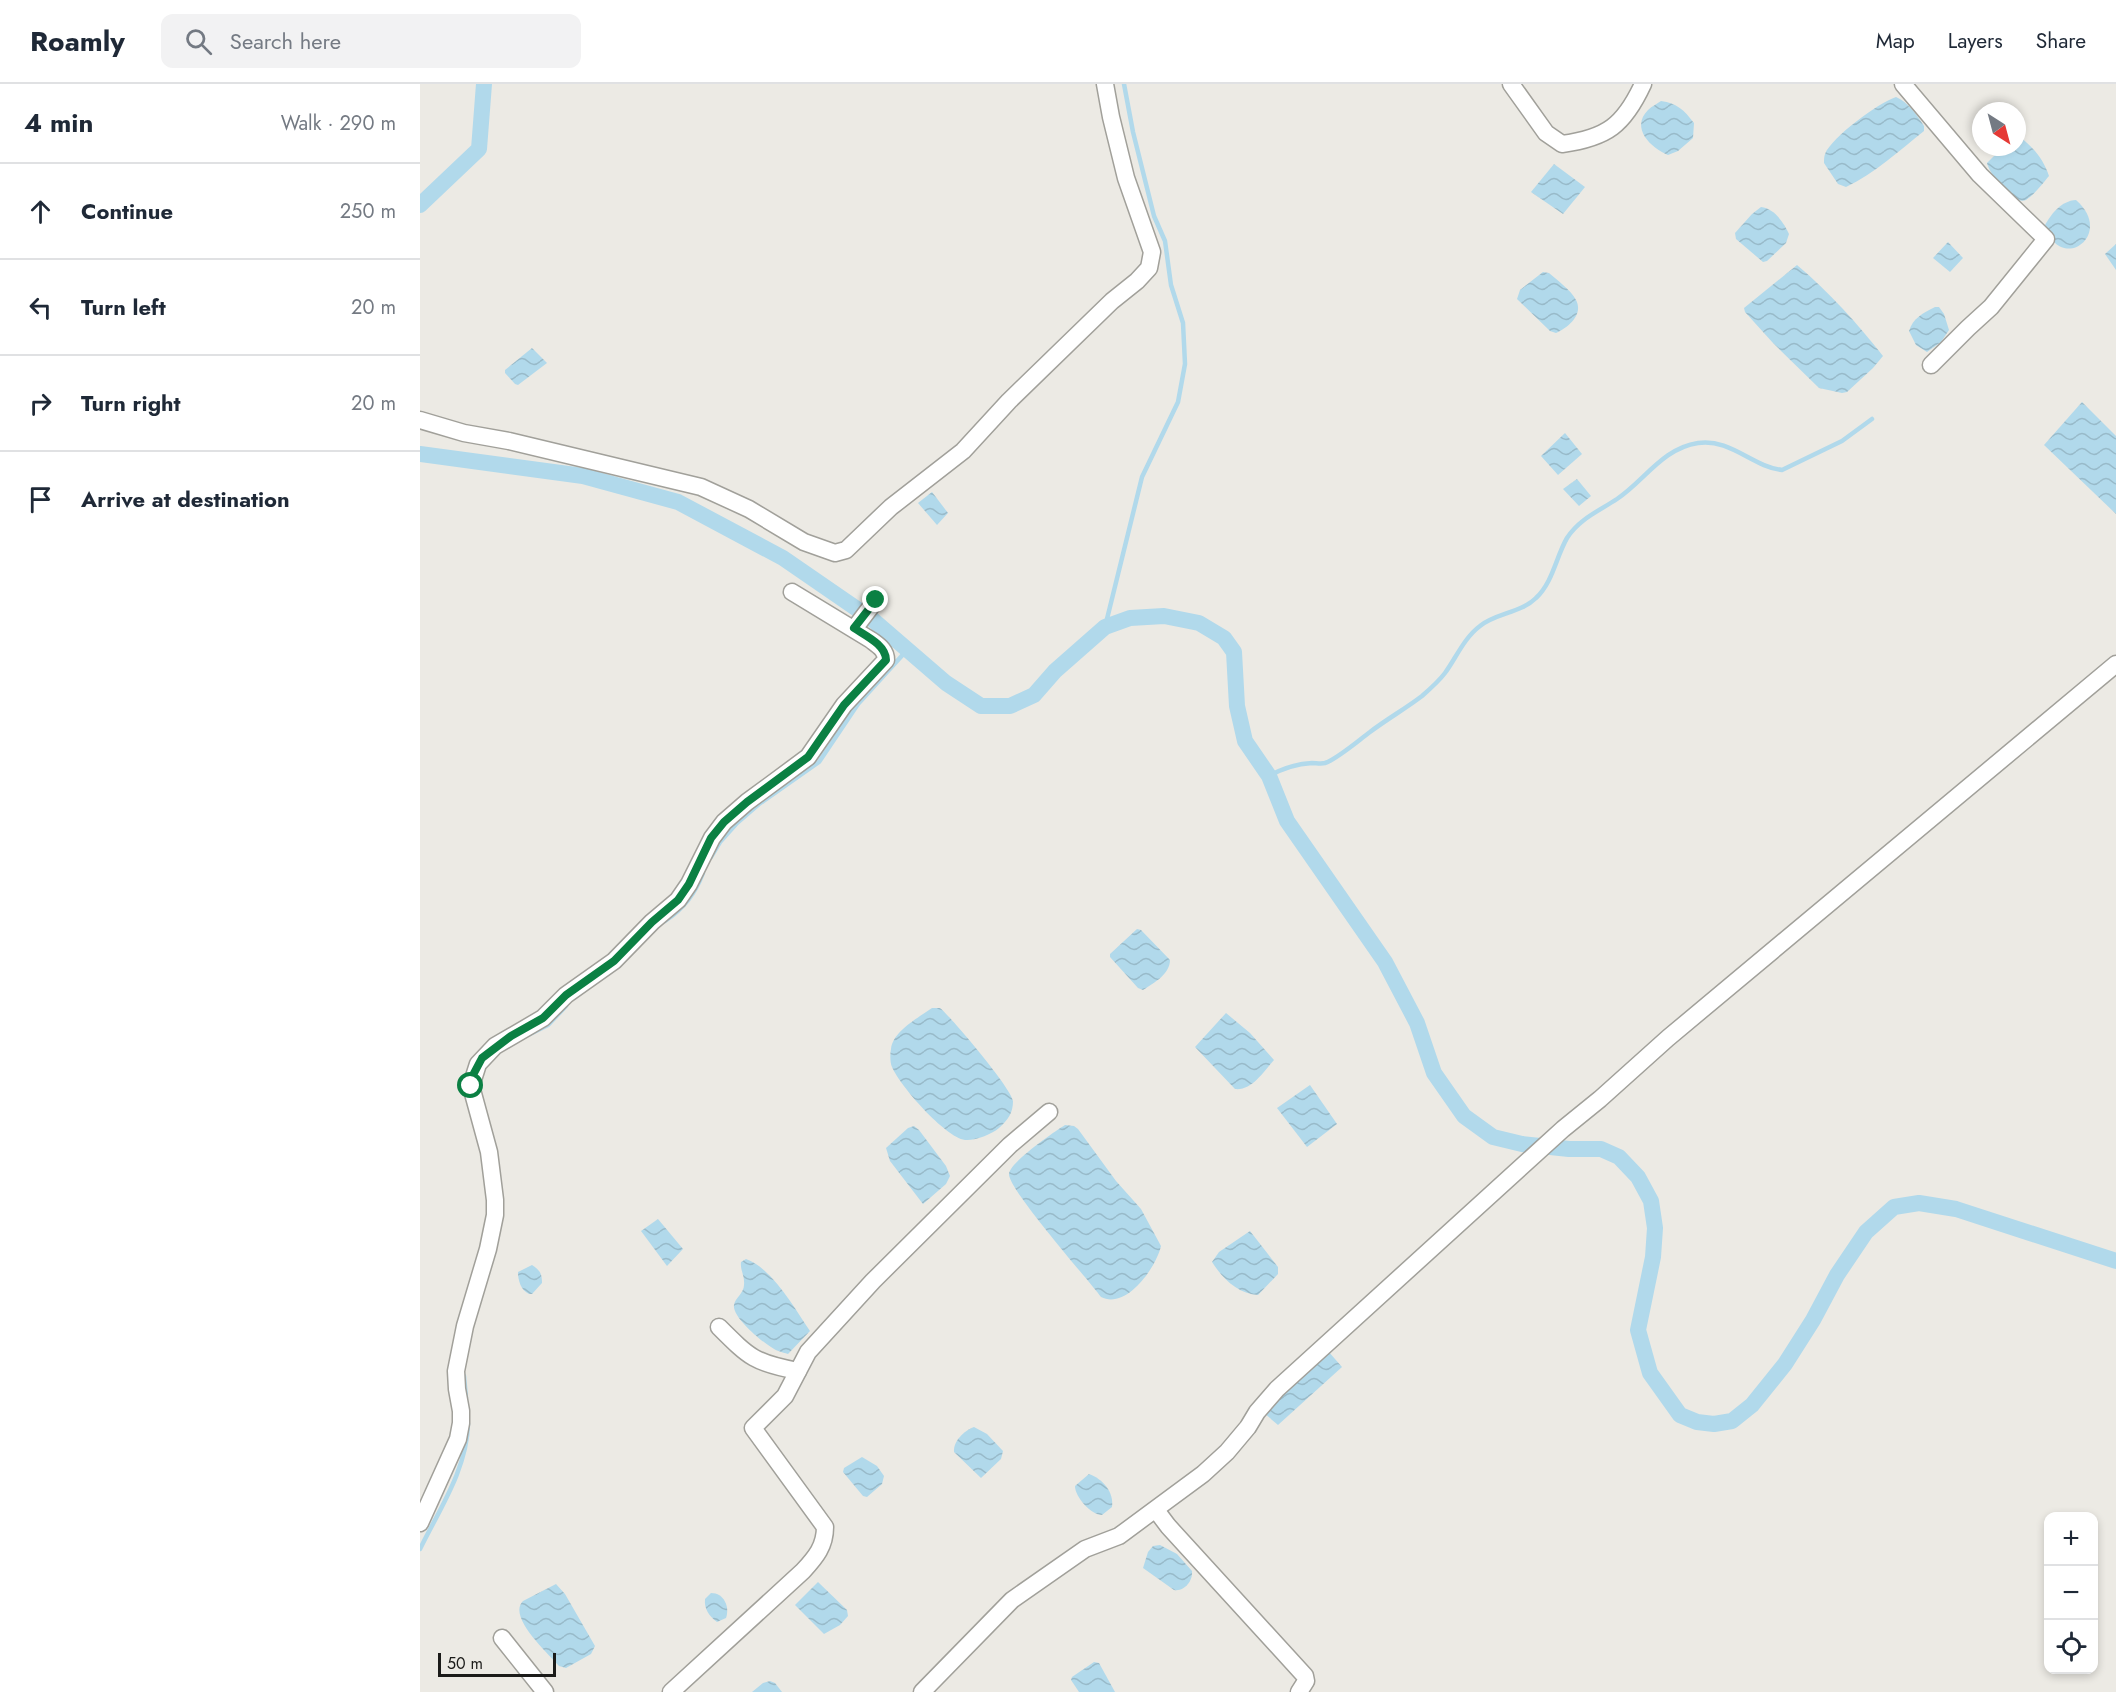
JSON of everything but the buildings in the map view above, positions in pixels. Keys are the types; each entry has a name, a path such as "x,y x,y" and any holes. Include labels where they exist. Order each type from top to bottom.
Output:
{"street":[{"path":"420,420 464,433 532,446 701,487 749,509 804,542 835,553 846,550 891,507 963,451 1009,401 1149,268 1152,252 1126,178 1105,84"},
{"path":"1511,84 1546,133 1562,144 1582,142 1604,133 1625,117 1643,84"},
{"path":"1903,84 1980,175 2046,239 1991,307 1931,365"},
{"path":"420,1523 458,1438 461,1411 456,1371 465,1326 488,1249 495,1215 489,1152 471,1086 478,1064 495,1046 543,1018 566,995 614,961 652,922 678,900 689,884 711,838 724,822 808,757 844,705 886,660 882,648 857,624 792,592"},
{"path":"857,624 876,600"},
{"path":"922,1692 1012,1600 1085,1549 1119,1536 1156,1510 1227,1452 1257,1412 1278,1389 1563,1129 1826,904 2116,664"},
{"path":"671,1692 803,1571 821,1548 825,1537 825,1527 753,1428 785,1396 808,1352 873,1281 1010,1145 1049,1112"},
{"path":"719,1328 742,1350 758,1361 798,1371"},
{"path":"1156,1510 1175,1534 1305,1676 1306,1681 1299,1692"},
{"path":"502,1638 545,1692"}],"water":[{"path":"1896,97 1915,113 1924,126 1924,131 1867,175 1846,187 1838,184 1824,163 1829,147 1856,121"},
{"path":"1661,101 1672,103 1680,108 1694,123 1693,138 1678,151 1668,155 1649,142 1641,124 1643,117"},
{"path":"2026,142 2038,154 2049,176 2029,198 2021,201 2002,188 1987,163 1994,156 2026,156"},
{"path":"1554,164 1585,187 1563,214 1531,192"},
{"path":"2076,200 2087,213 2090,226 2087,236 2081,244 2072,248 2061,247 2052,240 2045,225 2061,205"},
{"path":"1761,207 1774,213 1789,234 1786,243 1763,262 1736,239 1735,233"},
{"path":"1948,242 1963,258 1950,272 1933,258"},
{"path":"2116,244 2116,270 2105,254"},
{"path":"1797,265 1842,308 1883,356 1847,392 1819,388 1745,312 1744,308"},
{"path":"1543,272 1549,273 1567,289 1574,296 1578,306 1573,320 1556,333 1550,331 1517,299 1520,290"},
{"path":"1935,307 1939,307 1944,314 1949,330 1941,342 1927,352 1916,345 1909,331 1916,319"},
{"path":"532,348 547,363 518,385 515,384 505,370"},
{"path":"2082,402 2116,436 2116,514 2044,445"},
{"path":"1565,433 1582,454 1558,475 1541,456"},
{"path":"1577,479 1591,496 1579,506 1563,489"},
{"path":"932,492 948,513 937,525 918,503"},
{"path":"1137,929 1141,930 1170,960 1164,974 1143,990 1138,988 1110,957 1110,954"},
{"path":"932,1008 940,1008 956,1025 993,1069 1010,1094 1013,1101 1009,1116 999,1128 988,1135 965,1140 946,1130 913,1098 892,1067 891,1051 896,1036"},
{"path":"1226,1013 1250,1033 1274,1060 1252,1084 1241,1089 1235,1089 1195,1047"},
{"path":"1310,1085 1337,1124 1307,1147 1277,1108"},
{"path":"1065,1125 1078,1129 1116,1181 1141,1209 1161,1246 1146,1275 1138,1285 1120,1298 1101,1297 1021,1197 1009,1174 1024,1155"},
{"path":"914,1126 946,1166 950,1176 946,1184 923,1204 890,1161 886,1148 908,1128"},
{"path":"658,1219 683,1249 667,1266 641,1231"},
{"path":"1250,1231 1278,1267 1278,1274 1258,1295 1244,1292 1231,1284 1212,1262 1219,1252"},
{"path":"746,1259 756,1264 774,1280 810,1331 788,1354 775,1350 761,1340 742,1322 735,1310 735,1302 743,1291 744,1285 741,1262"},
{"path":"532,1265 540,1272 542,1283 532,1294 529,1294 520,1285 518,1272"},
{"path":"1328,1351 1342,1367 1278,1425 1264,1413"},
{"path":"974,1427 987,1434 1003,1451 1001,1459 981,1478 954,1452 955,1444 960,1437"},
{"path":"862,1457 877,1466 884,1476 882,1484 867,1497 863,1496 843,1472 844,1468"},
{"path":"1089,1474 1103,1483 1111,1496 1112,1507 1102,1515 1089,1509 1076,1490 1075,1486"},
{"path":"1160,1545 1177,1554 1192,1571 1189,1582 1184,1588 1174,1590 1143,1568 1148,1552 1153,1546"},
{"path":"818,1582 847,1610 848,1616 840,1625 824,1634 795,1605"},
{"path":"556,1584 565,1594 595,1646 591,1654 566,1668 559,1666 531,1635 520,1616 523,1601"},
{"path":"711,1593 723,1598 726,1605 726,1618 717,1622 709,1615 705,1606 705,1599"},
{"path":"1094,1662 1099,1663 1115,1692 1079,1692 1071,1680 1072,1677"},
{"path":"770,1681 775,1683 782,1692 752,1692 763,1683"}],"waterway":[{"path":"420,205 479,149 484,84"},
{"path":"1105,627 1142,477 1178,402 1185,364 1183,323 1171,285 1165,241 1154,216 1133,132 1124,84"},
{"path":"1269,776 1295,765 1330,761 1422,696 1443,676 1474,631 1493,618 1530,603 1542,592 1563,545 1577,526 1627,492 1654,466 1674,451 1698,443 1710,443 1721,445 1761,464 1782,470 1842,441 1872,419"},
{"path":"420,454 583,476 678,502 783,558 873,620 946,683 981,706 1010,706 1034,695 1055,671 1105,627 1130,618 1164,616 1199,623 1224,638 1234,652 1237,706 1245,741 1269,776 1287,821 1385,962 1417,1023 1434,1073 1464,1116 1493,1137 1522,1144 1569,1149 1601,1149 1619,1157 1638,1177 1651,1201 1655,1228 1653,1257 1638,1330 1650,1373 1680,1415 1697,1422 1714,1424 1732,1421 1752,1405 1785,1364 1813,1320 1837,1275 1866,1232 1894,1207 1919,1203 1956,1209 2116,1261"},
{"path":"711,857 720,842 737,823 759,804 819,762 858,704 908,649"},
{"path":"665,921 688,900 703,873"},
{"path":"530,1034 548,1025 566,1006"},
{"path":"464,1376 466,1398"},
{"path":"420,1549 457,1473 463,1457 468,1424"}],"route":[{"path":"471,1086 473,1075 482,1058 495,1046 543,1018 566,995 614,961 633,940 683,894 711,838 724,822 808,757 844,705 886,660 882,648 854,628 876,600"}]}
